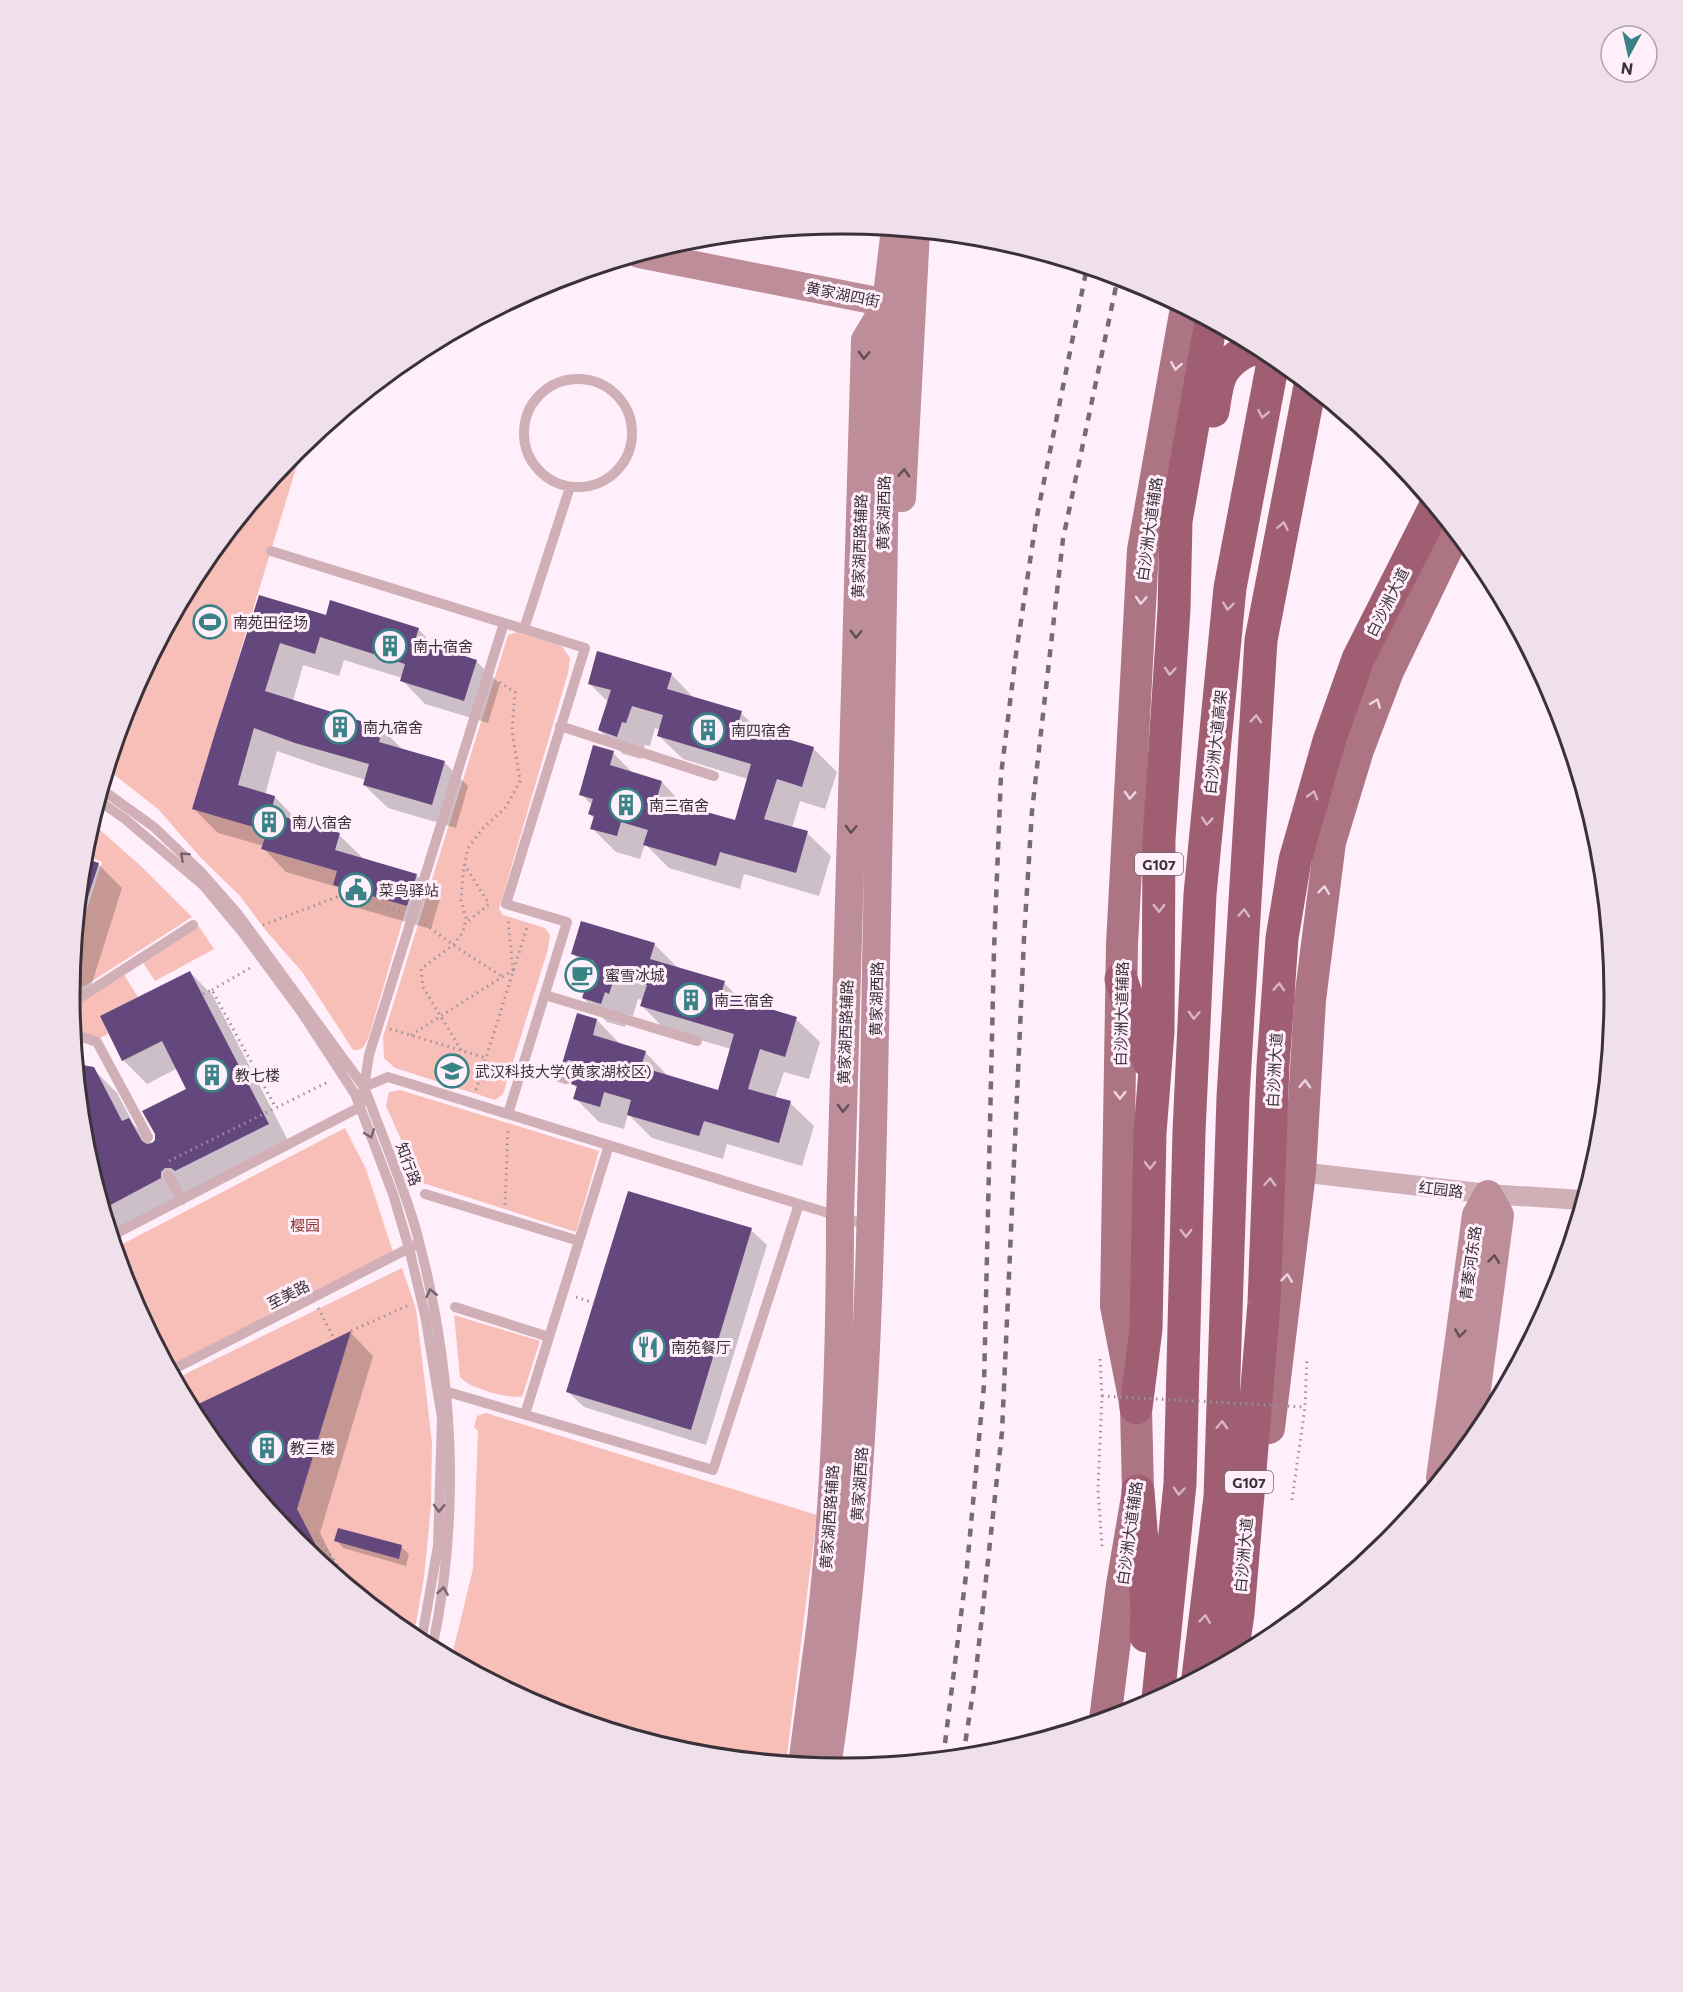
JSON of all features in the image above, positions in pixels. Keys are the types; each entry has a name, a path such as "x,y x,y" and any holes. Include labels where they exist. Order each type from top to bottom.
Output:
{"highway":[{"name":"G107","path":"1136,1408 1146,1329 1150,1133 1158,1032 1159,840 1174,609 1176,521 1210,329"},
{"path":"1174,609 1220,376 1235,358 1247,351"},
{"name":"白沙洲大道高架","path":"1189,1132 1200,894 1230,588 1272,367"},
{"path":"1272,1398 1264,1303 1233,1097 1261,640 1308,394"},
{"path":"1358,659 1387,560 1416,497"},
{"name":"白沙洲大道","path":"1233,1650 1238,1614 1264,1303 1273,1066 1282,938 1295,860 1329,741 1358,659 1431,514"},
{"path":"1121,979 1155,1080"},
{"name":"白沙洲大道","path":"1199,1668 1220,1497 1233,1097"},
{"path":"1146,1329 1171,1176 1189,1132"},
{"path":"1159,1688 1180,1484 1189,1132"},
{"path":"1138,1491 1147,1608 1143,1695"}],"main road":[{"path":"874,235 896,297"},
{"name":"黄家湖西路","path":"842,1758 856,1664 869,1522 882,1275 886,961 901,530 895,236"},
{"name":"黄家湖西路","path":"828,1757 849,1605 860,1480 868,1340 896,297 914,238"},
{"name":"黄家湖四街","path":"694,249 896,297"},
{"name":"黄家湖四街","path":"657,257 896,297"},
{"name":"黄家湖西路辅路","path":"803,1756 821,1620 831,1495 840,1293 840,1217 865,340 896,297"},
{"name":"白沙洲大道辅路","path":"1106,1710 1122,1585 1138,1491 1136,1408 1116,1306 1121,979 1143,550 1185,316"},
{"path":"1250,1639 1272,1398 1300,1172 1310,1000 1330,842 1358,750 1388,671 1451,540"},
{"name":"青菱河东路","path":"1473,1422 1500,1215 1488,1194"},
{"name":"青菱河东路","path":"1442,1465 1476,1215 1488,1194"}],"street":[{"name":"红园路","path":"1300,1172 1488,1194 1576,1200"}],"lane":[{"path":"573,380 590,381 607,388 621,400 629,416 632,434 629,452 620,468 606,480 588,486 570,487 546,476 529,457 524,441 525,423 531,407 542,394 556,384 573,380"},
{"path":"524,629 570,487"},
{"path":"271,551 585,648 506,904 567,922 508,1114"},
{"path":"117,1233 360,1107 369,1055 504,623"},
{"path":"561,726 714,776"},
{"name":"知行路","path":"107,793 154,827 201,872 250,930 364,1087 395,1168 414,1246 422,1300 451,1440 450,1506 445,1577 434,1640"},
{"name":"知行路","path":"104,804 125,819 204,886 243,933 300,1010 355,1094 414,1246 433,1298 442,1390 438,1546 423,1633"},
{"path":"80,998 194,925"},
{"path":"545,995 697,1041"},
{"path":"81,1037 97,1042 148,1137"},
{"path":"523,1066 566,1079 570,1067"},
{"path":"364,1087 388,1077 872,1226"},
{"path":"525,1414 609,1145"},
{"path":"168,1174 182,1200"},
{"path":"425,1194 579,1241"},
{"path":"442,1390 713,1470 799,1204"},
{"name":"至美路","path":"177,1368 414,1246"},
{"path":"454,1307 549,1337"}],"path":[{"path":"460,1050 423,987 421,969 453,945 463,932 466,918 461,901 464,864 468,848 482,829 506,807 520,781 512,730 515,692 487,675"},
{"path":"464,864 489,904 464,924"},
{"path":"250,930 345,894 412,915 503,977"},
{"path":"506,904 513,970"},
{"path":"472,1103 532,912"},
{"path":"203,994 245,970"},
{"path":"411,1035 513,970"},
{"path":"212,990 276,1108"},
{"path":"378,1025 486,1058"},
{"path":"159,1166 342,1075"},
{"path":"504,1218 508,1114"},
{"path":"563,1293 594,1303"},
{"path":"313,1298 334,1338"},
{"path":"351,1331 422,1300"},
{"path":"1098,1489 1101,1396 1099,1348"},
{"path":"1292,1500 1305,1407 1307,1357"},
{"path":"1101,1396 1305,1407"},
{"path":"315,1535 332,1555 339,1569"}],"green space":[{"path":"298,463 202,777 267,831 261,849 337,871 333,885 407,906 364,1047 360,1050 353,1050 303,973 267,932 240,896 201,858 158,809 113,774 138,704 158,659 208,573 237,532"},
{"path":"517,632 562,646 570,658 568,673 499,909 503,915 545,928 550,935 548,949 503,1094 495,1100 395,1068 384,1058 383,1037 508,635"},
{"path":"98,828 142,867 192,917 80,989 84,920 102,862 92,858"},
{"path":"198,925 214,949 155,981 142,961"},
{"path":"123,973 138,997 101,1016 108,1034 96,1040 81,1034 80,1001"},
{"path":"400,1090 599,1151 576,1232 420,1182 386,1106 389,1092"},
{"name":"樱园","path":"345,1128 366,1169 394,1255 177,1367 158,1333 121,1245"},
{"path":"402,1268 416,1309 432,1442 431,1505 424,1578 415,1628 339,1569 303,1535 237,1460 181,1376"},
{"path":"454,1315 540,1341 522,1397 489,1392 460,1377"},
{"path":"486,1413 817,1515 787,1755 693,1743 597,1718 504,1679 453,1652 473,1569 478,1431 474,1427 477,1416"}],"building":[{"path":"259,595 326,615 330,600 419,628 415,640 477,660 464,701 400,681 405,664 320,637 315,654 280,643 265,691 383,728 379,742 445,761 432,805 363,785 369,764 295,743 254,728 238,785 275,796 271,813 340,833 335,850 417,874 407,906 333,885 337,871 261,849 267,831 192,809"},
{"path":"597,651 672,673 667,689 742,711 738,724 814,747 802,787 777,779 764,819 808,831 796,873 720,852 716,866 643,845 648,830 621,822 617,836 590,829 594,816 588,814 593,799 579,795 593,745 614,751 610,765 662,781 657,798 735,820 751,764 657,736 663,715 632,706 626,723 622,722 617,737 598,730 611,690 588,684"},
{"path":"92,861 99,863 85,906"},
{"path":"581,921 655,943 650,959 725,981 721,994 797,1017 785,1057 760,1049 748,1089 791,1101 779,1143 704,1121 699,1136 627,1115 631,1100 604,1092 600,1107 573,1099 577,1086 571,1084 577,1065 569,1060 562,1064 577,1013 597,1019 593,1035 646,1051 641,1067 718,1090 734,1034 640,1006 647,985 615,976 609,994 605,992 601,1004 582,998 594,961 571,954"},
{"name":"教七楼","path":"190,971 269,1124 175,1171 165,1168 161,1172 161,1178 109,1206 94,1145 83,1065 94,1067 122,1121 129,1118 142,1141 147,1144 155,1140 155,1134 142,1111 186,1089 162,1041 122,1061 100,1016"},
{"name":"南苑餐厅","path":"628,1191 752,1228 691,1430 566,1392"},
{"name":"教三楼","path":"351,1331 297,1509 318,1549 269,1498 237,1460 199,1404"},
{"path":"338,1528 402,1545 399,1559 334,1541"}],"railway":[{"path":"944,1750 967,1567 984,1385 994,950 1001,775 1036,521 1086,274"},
{"path":"965,1747 975,1680 1002,1432 1024,938 1032,811 1063,539 1116,286"}],"place":[{"name":"南苑田径场","path":"210,622"},
{"name":"南十宿舍","path":"390,646"},
{"name":"南九宿舍","path":"340,727"},
{"name":"南四宿舍","path":"708,730"},
{"name":"南三宿舍","path":"626,805"},
{"name":"南八宿舍","path":"269,822"},
{"name":"菜鸟驿站","path":"356,890"},
{"name":"蜜雪冰城","path":"582,975"},
{"name":"南二宿舍","path":"691,1000"},
{"name":"武汉科技大学(黄家湖校区)","path":"452,1071"},
{"name":"教七楼","path":"212,1075"},
{"name":"南苑餐厅","path":"648,1347"},
{"name":"教三楼","path":"267,1448"}]}
